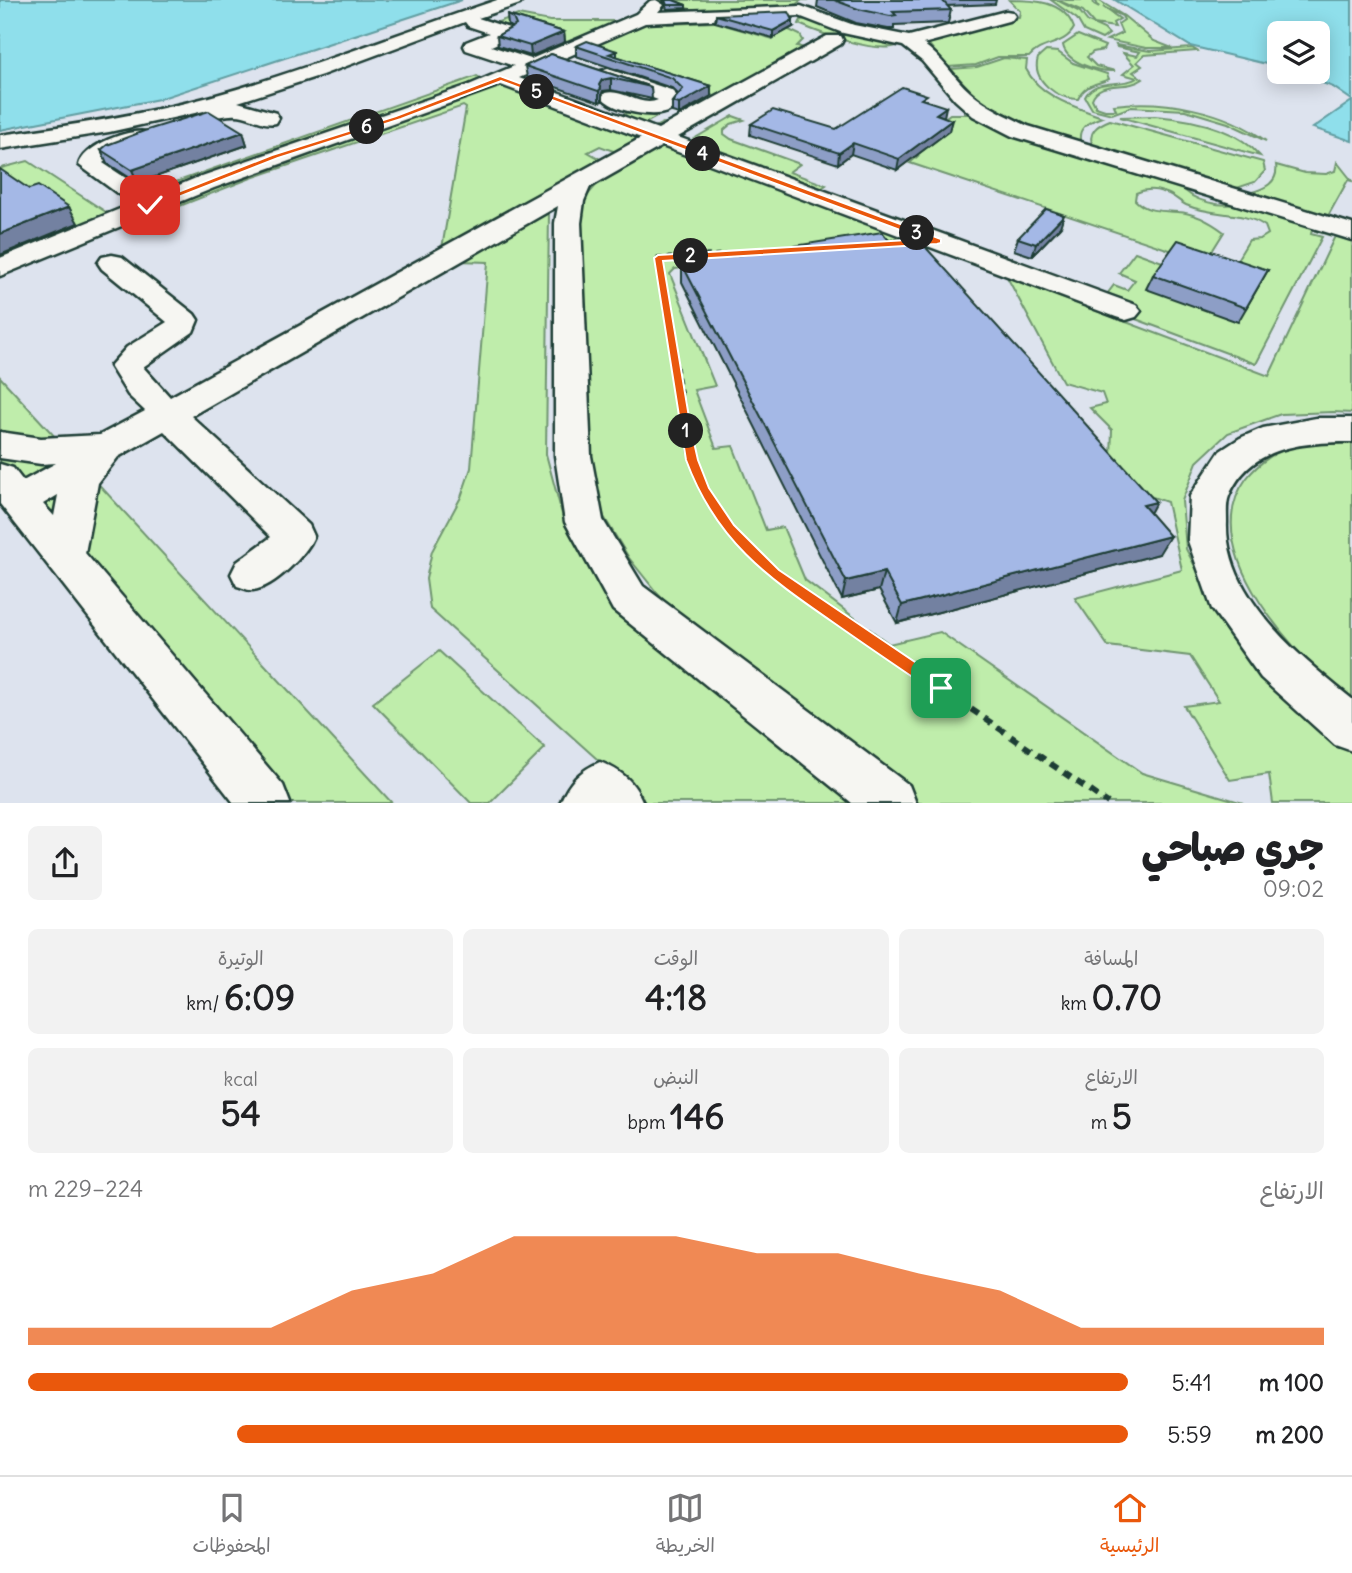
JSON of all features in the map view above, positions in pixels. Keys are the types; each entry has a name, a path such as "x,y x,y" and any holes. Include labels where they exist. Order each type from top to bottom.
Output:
{"street":[{"path":"0,142 93,131 192,107 286,81 514,0"},
{"path":"0,268 150,205 275,157 399,117 500,78 651,7 686,16 807,14 929,57 962,96 981,111 1020,131 1352,232"},
{"path":"964,7 979,23"},
{"path":"807,14 834,40 878,52 1006,16 1000,9"},
{"path":"474,22 506,33 473,46 583,67 664,94 670,99 662,106 650,108 612,97"},
{"path":"265,803 9,489 88,462 106,448 834,40"},
{"path":"500,78 1126,312"},
{"path":"150,205 93,168 92,159 110,147 223,109 242,109 268,118"},
{"path":"581,181 571,201 568,223 573,456 583,522 628,598 891,803"},
{"path":"112,263 183,320 182,326 126,366 139,387 295,536 292,543 251,573"},
{"path":"1352,430 1316,430 1275,438 1252,447 1233,460 1209,496 1207,541 1227,597 1278,664 1352,729"},
{"path":"0,445 41,451 106,448"},
{"path":"64,557 80,481 106,448"},
{"path":"585,803 600,787 618,803"}],"path":[{"path":"770,251 658,258 685,429 692,460 703,489 730,529 774,574 1108,803"}],"green space":[{"path":"660,0 802,0 792,7 715,11 663,4"},
{"path":"1009,0 1037,1 1055,7 1063,12 1074,28 1065,38 1029,57 998,57 976,65 948,67 924,39 1019,17 1020,11"},
{"path":"1051,0 1057,0 1080,12 1088,22 1109,34 1102,39 1084,31 1077,19"},
{"path":"1057,0 1093,0 1099,7 1096,2 1098,0 1124,16 1154,41 1172,48 1146,48 1107,40 1122,33 1118,24 1124,20 1122,16 1103,7 1120,19 1113,23 1115,27 1094,24 1083,11"},
{"path":"518,15 550,21 627,21 565,46 561,45 567,42 511,23 503,26 495,23"},
{"path":"807,19 898,45 877,47 849,42 799,24 801,20"},
{"path":"666,20 668,24 738,21 728,26 773,39 787,29 800,35 803,40 797,46 808,49 720,98 702,92 646,123 655,127 663,123 670,125 661,130 618,116 696,91 643,65 585,46 643,21"},
{"path":"1078,35 1105,46 1103,50 1093,52 1087,57 1096,66 1115,71 1092,68 1070,57 1063,45"},
{"path":"1116,45 1150,51 1192,48 1197,51 1144,55 1137,62 1142,66 1133,72 1143,79 1101,89 1092,99 1096,107 1116,110 1114,105 1153,104 1193,109 1232,121 1266,141 1228,123 1185,110 1131,107 1112,114 1092,109 1085,97 1089,91 1102,85 1137,78 1123,74 1134,65 1123,53 1137,56 1140,52"},
{"path":"1046,51 1058,52 1073,63 1107,74 1109,79 1087,88 1078,99 1062,96 1048,87 1038,74 1038,58"},
{"path":"1004,58 1027,60 1026,69 1032,79 1049,94 1102,117 1084,126 1080,134 1081,144 1025,125 995,110 966,86 951,69 977,67"},
{"path":"477,76 485,81 151,201 144,196 147,192"},
{"path":"499,83 636,137 633,144 616,152 600,146 588,152 602,160 557,193 549,212 546,454 565,525 618,613 857,803 646,803 430,609 426,579 432,551 461,497 471,468 488,262 458,261 441,254 466,108 463,106 251,178 180,206 171,200"},
{"path":"950,114 973,114 1181,186 1200,200 1217,204 1241,203 1324,229 1332,236 1312,230 1311,234 1322,237 1256,364 1133,318 1104,298 1114,285 1127,290 1135,280 1119,273 1135,252 1165,263 1229,273 1249,240 1260,239 1268,234 1265,226 1237,215 1196,209 1160,191 1146,190 1136,193 1135,200 1145,207 1190,214 1224,232 1204,264 1172,254 1170,250 910,163 918,156 889,146 926,132"},
{"path":"733,116 744,120 731,124 724,130 724,134 800,164 789,172 826,185 818,191 685,144 678,137 690,141"},
{"path":"1155,116 1212,126 1238,138 1260,156 1120,117"},
{"path":"1110,120 1263,162 1265,171 1255,182 1234,189 1093,147 1092,133"},
{"path":"664,144 910,237 675,269 670,274 715,386 694,390 716,448 733,446 766,530 783,527 805,580 889,644 940,632 1142,773 1243,803 919,803 697,636 657,593 629,558 604,517 588,457 578,206 599,182"},
{"path":"28,161 109,214 42,243 36,239 0,171 1,168"},
{"path":"1337,162 1352,181 1348,180 1328,216 1249,193 1273,181 1276,165 1305,173 1326,174 1335,171"},
{"path":"1341,234 1352,239 1352,413 1281,414 1228,433 1197,462 1182,501 1186,549 1229,632 1311,722 1352,752 1352,803 1273,803 1269,774 1230,780 1184,706 1219,701 1190,656 1108,646 1075,598 1182,570 1167,502 1141,493 1111,457 1112,430 1090,408 1106,404 1102,393 1063,382 1007,277 1269,376 1335,236"},
{"path":"0,377 392,803 275,803 0,474"},
{"path":"1352,439 1352,702 1306,660 1281,632 1260,602 1243,570 1233,538 1233,508 1246,479 1262,462 1276,453 1298,444"},
{"path":"439,651 545,748 490,803 471,803 373,703"}],"water":[{"path":"0,0 462,0 159,99 0,130"},
{"path":"1115,0 1352,0 1352,100 1325,84 1330,84 1330,21 1267,21 1267,64 1190,46"},
{"path":"1352,101 1352,141 1313,128"}],"building":[{"path":"665,0 673,0 686,5 667,5"},
{"path":"834,0 942,0 951,10 893,12 896,15 890,16"},
{"path":"789,12 793,20 773,31 716,15"},
{"path":"507,15 564,32 530,46 497,36 516,25 513,18"},
{"path":"587,41 617,51 609,54 711,86 679,104 672,102 683,89 672,78 576,46"},
{"path":"551,54 651,87 611,78 602,80 599,85 601,89 598,91 525,66"},
{"path":"902,87 927,95 921,99 946,107 936,114 952,120 899,159 853,143 839,153 751,124 773,110 836,129"},
{"path":"209,111 243,132 132,170 101,150 107,145 144,131"},
{"path":"0,169 29,189 38,186 69,207 0,234"},
{"path":"1046,209 1064,215 1036,244 1018,238"},
{"path":"882,232 893,245 920,241 1156,502 1143,505 1170,536 902,605 884,572 846,581 682,264"},
{"path":"1178,240 1268,270 1246,308 1153,275"}],"route":[{"path":"150,205 275,157 399,117 500,78 937,241 658,258 685,429 692,460 703,489 730,529 774,574 941,688"}]}
